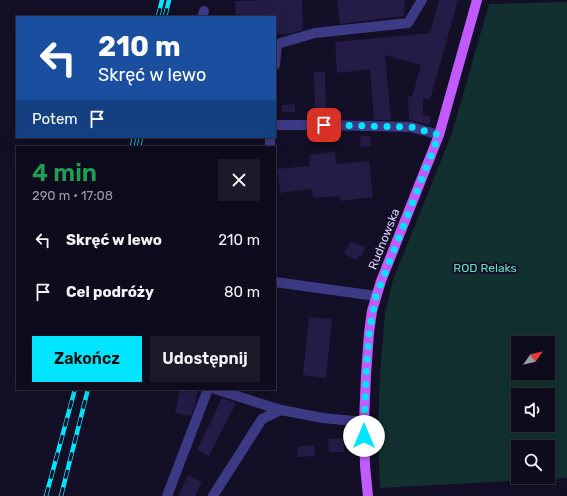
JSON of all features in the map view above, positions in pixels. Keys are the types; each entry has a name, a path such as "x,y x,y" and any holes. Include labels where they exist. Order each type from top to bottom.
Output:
{"main road":[{"name":"Rudnowska","path":"368,496 365,466 364,422 369,333 376,296 439,135 477,0"}],"lane":[{"path":"276,54 277,44 315,33 408,23 422,0"},
{"path":"276,125 411,127 439,135"},
{"path":"276,282 376,296"},
{"path":"167,496 208,390"},
{"path":"218,390 281,410 323,418 364,422"},
{"path":"213,496 262,419 281,410"}],"green space":[{"name":"ROD Relaks","path":"567,2 567,478 555,479 555,440 511,440 511,481 380,488 378,428 380,373 385,313 393,280 452,133 489,4"}],"building":[{"path":"302,0 303,30 289,34 276,34 276,16 236,16 235,1"},
{"path":"337,0 405,0 404,16 340,24"},
{"path":"439,0 458,0 430,100 423,98 423,115 431,117 429,125 409,120 408,96 412,97 421,65 385,55 391,120 374,120 370,69 337,73 335,42 430,33"},
{"path":"314,72 325,72 326,110 315,111"},
{"path":"295,104 295,112 282,112 282,105"},
{"path":"360,136 370,136 371,146 361,147"},
{"path":"335,152 336,164 369,161 373,197 340,201 340,196 313,198 312,189 280,193 277,169 310,166 309,155"},
{"path":"350,241 365,247 362,256 359,255 357,260 344,254"},
{"path":"309,317 332,319 326,378 303,375"},
{"path":"180,390 198,390 191,416 175,413"},
{"path":"222,398 236,403 209,456 197,450"},
{"path":"344,438 344,452 329,452 328,439"},
{"path":"314,445 315,456 298,457 297,447"},
{"path":"188,475 202,482 195,496 178,496"}],"railway":[{"path":"158,16 162,0"},
{"path":"165,16 169,0"},
{"path":"132,146 134,138"},
{"path":"139,146 141,138"},
{"path":"46,496 75,390"},
{"path":"61,496 88,390"}],"route":[{"path":"324,125 411,127 439,135 381,281 372,311 366,375 364,436"}]}
